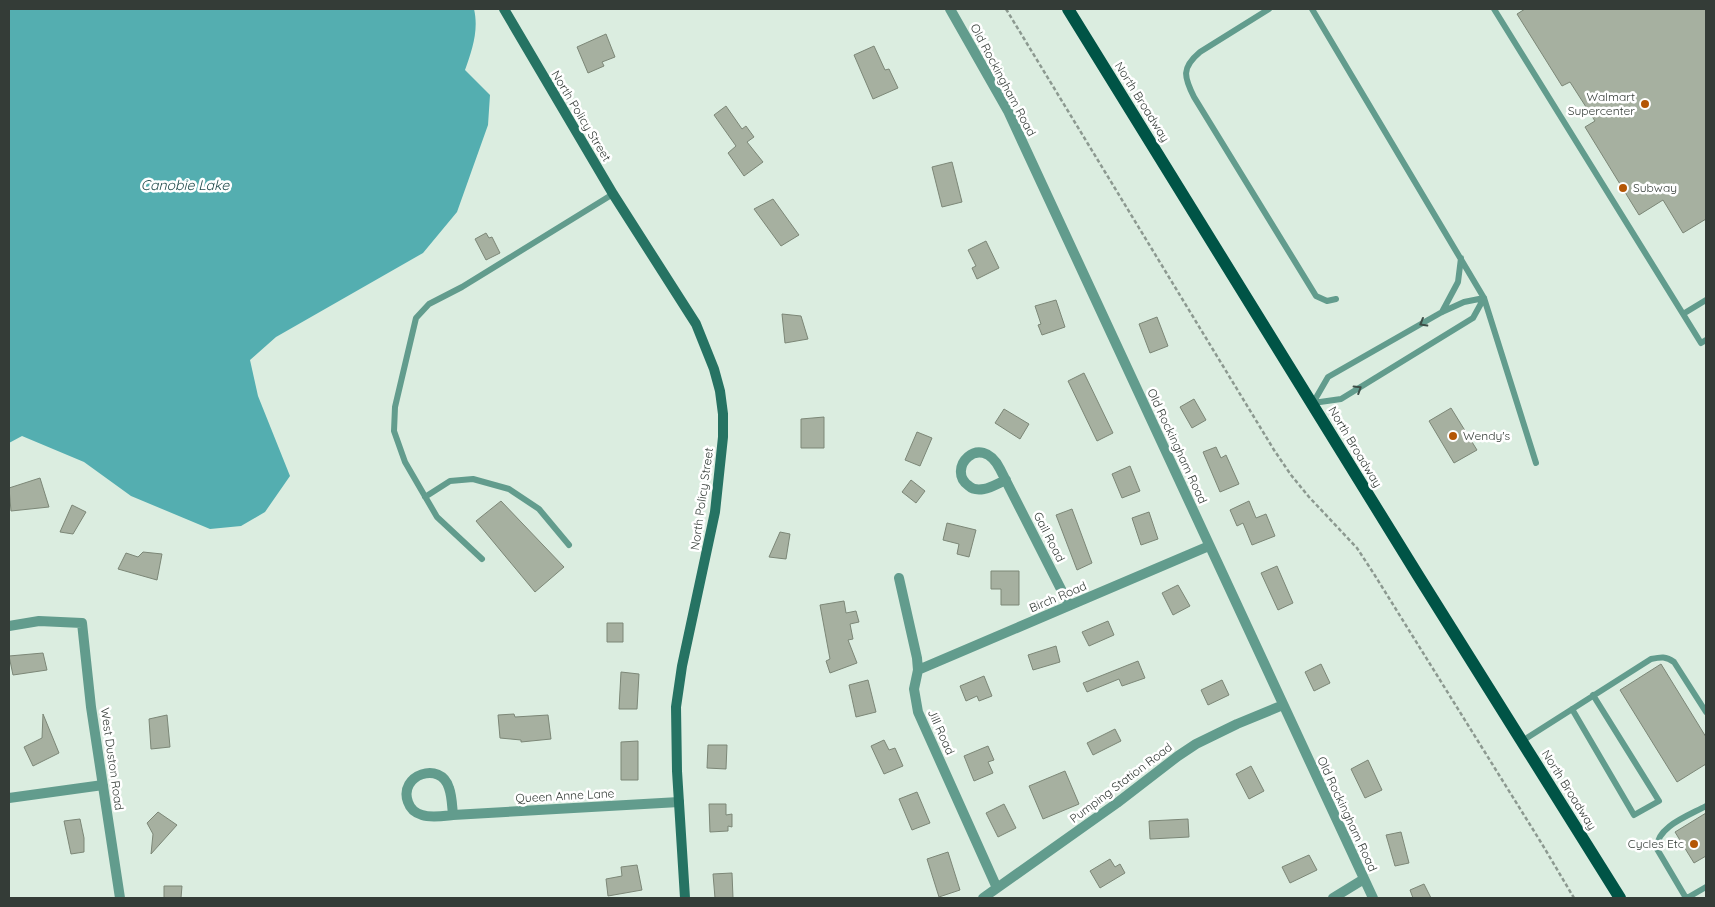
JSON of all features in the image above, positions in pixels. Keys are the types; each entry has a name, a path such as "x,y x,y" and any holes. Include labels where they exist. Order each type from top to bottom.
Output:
{"main road":[{"name":"North Broadway","path":"1068,9 1313,403 1424,586 1620,898"}],"street":[{"name":"North Policy Street","path":"504,9 613,194 696,324 714,369 720,391 723,414 721,460 715,512 678,686 676,729 685,898"},
{"name":"Old Rockingham Road","path":"950,9 990,76 1008,111 1373,898"},
{"name":"Gail Road","path":"1006,480 987,489 976,490 965,483 961,466 969,455 982,452 994,458 1006,480 1069,606"},
{"name":"Birch Road","path":"918,670 1209,546"},
{"name":"Jill Road","path":"899,578 917,658 918,670 914,690 918,712 997,888"},
{"name":"West Duston Road","path":"9,626 39,621 82,623 91,707 120,898"},
{"name":"Pumping Station Road","path":"983,898 1117,803 1196,744 1283,705"},
{"name":"Queen Anne Lane","path":"453,815 451,793 446,780 434,773 420,774 413,778 409,784 407,799 415,812 429,816 453,815 679,802"},
{"path":"9,798 103,785"},
{"path":"1333,898 1364,879"}],"lane":[{"path":"1269,9 1191,59 1186,68 1185,76 1194,97 1316,296 1327,301 1336,299"},
{"path":"1312,9 1484,298 1536,463"},
{"path":"1494,9 1701,343 1706,340"},
{"path":"482,559 437,517 405,462 394,432 395,407 416,318 429,304 462,287 613,194"},
{"path":"1442,312 1458,282 1461,258"},
{"path":"1313,403 1341,399 1465,323 1473,318 1484,298"},
{"path":"1313,403 1328,377 1442,312 1464,302 1484,298"},
{"path":"1683,314 1706,300"},
{"path":"425,497 450,481 474,478 509,489 539,509 569,544"},
{"path":"1522,741 1651,659 1660,657 1667,657 1674,662 1706,712"},
{"path":"1572,709 1634,815 1659,801 1593,695"},
{"path":"1706,806 1665,829 1656,842 1657,849 1686,898 1706,887"}],"path":[{"path":"1006,9 1274,450 1303,490 1357,548 1574,898"}],"water":[{"name":"Canobie Lake","path":"9,9 474,9 475,33 465,70 490,95 488,125 457,212 423,253 276,337 250,360 258,396 290,476 265,512 241,526 210,529 131,496 84,462 22,436 9,443"}],"building":[{"name":"Walmart Supercenter","path":"1525,9 1706,9 1706,219 1683,233 1663,200 1639,215 1585,127 1595,121 1570,82 1562,86 1517,14"},
{"path":"606,34 615,57 602,62 604,66 588,73 577,47"},
{"path":"874,46 885,70 889,69 898,88 873,99 854,55"},
{"path":"726,106 742,129 746,126 754,137 747,142 763,162 744,176 728,153 736,146 714,115"},
{"path":"952,162 962,202 942,207 932,167"},
{"path":"773,199 799,235 781,246 754,209"},
{"path":"486,233 489,238 492,237 500,253 486,260 475,239"},
{"path":"986,241 999,268 977,279 972,268 976,266 968,250"},
{"path":"1056,300 1065,327 1042,335 1038,325 1041,324 1035,306"},
{"path":"782,314 801,316 808,339 785,343"},
{"path":"1157,317 1168,346 1150,353 1139,324"},
{"path":"1084,373 1113,433 1097,441 1068,381"},
{"path":"1194,399 1206,420 1192,428 1180,407"},
{"name":"Wendy's","path":"1451,408 1477,450 1454,463 1429,421"},
{"path":"1004,409 1029,424 1020,439 995,423"},
{"path":"824,417 824,448 801,448 801,419"},
{"path":"917,432 932,438 920,466 905,460"},
{"path":"1216,447 1221,458 1226,455 1239,484 1220,492 1203,452"},
{"path":"1130,466 1140,491 1122,498 1112,474"},
{"path":"40,478 49,507 11,511 9,488"},
{"path":"911,480 925,491 916,503 902,492"},
{"path":"501,501 564,567 535,592 476,521"},
{"path":"1249,501 1256,518 1266,514 1275,536 1252,545 1243,523 1237,526 1230,510"},
{"path":"72,505 86,512 73,534 60,532"},
{"path":"1072,509 1092,563 1077,570 1056,515"},
{"path":"1149,512 1158,539 1141,545 1132,518"},
{"path":"947,523 976,530 969,557 957,554 959,544 943,540"},
{"path":"780,532 790,534 786,559 769,557"},
{"path":"143,552 162,554 157,580 118,569 126,553 138,557"},
{"path":"1277,566 1293,603 1278,610 1261,573"},
{"path":"991,571 1019,571 1019,605 1001,605 1001,589 991,589"},
{"path":"1178,585 1190,606 1173,615 1162,593"},
{"path":"844,601 846,613 856,611 859,622 850,624 853,639 848,640 857,663 830,673 826,661 830,659 820,605"},
{"path":"1108,621 1114,635 1089,646 1082,632"},
{"path":"607,623 623,623 623,642 607,642"},
{"path":"1056,646 1060,662 1033,670 1028,655"},
{"path":"43,653 47,670 13,675 9,656"},
{"path":"1138,661 1145,678 1122,686 1119,679 1087,692 1083,683"},
{"path":"1321,664 1330,683 1314,691 1305,672"},
{"path":"1661,664 1706,737 1706,764 1677,782 1620,690"},
{"path":"621,672 639,674 637,709 619,709"},
{"path":"984,676 992,696 979,701 977,696 966,701 960,686"},
{"path":"868,680 876,712 856,717 849,685"},
{"path":"1222,680 1229,695 1208,705 1201,690"},
{"path":"43,714 59,753 33,766 24,747 42,738"},
{"path":"514,714 515,717 548,715 551,739 521,742 521,740 500,738 498,715"},
{"path":"167,715 170,747 151,749 149,719"},
{"path":"1115,729 1121,741 1093,755 1087,743"},
{"path":"884,740 889,750 895,748 903,766 884,774 871,746"},
{"path":"638,741 638,780 621,780 621,742"},
{"path":"708,745 727,745 726,769 707,768"},
{"path":"988,746 994,760 988,762 993,773 974,781 964,756"},
{"path":"1368,760 1382,790 1365,798 1351,769"},
{"path":"1251,766 1264,791 1249,799 1236,774"},
{"path":"1065,771 1079,804 1043,819 1029,786"},
{"path":"917,792 930,823 912,830 899,799"},
{"path":"709,804 726,804 726,815 732,814 732,827 728,826 728,831 710,832"},
{"path":"1004,804 1016,828 998,837 986,813"},
{"path":"158,812 177,825 151,854 153,834 147,823"},
{"name":"Cycles Etc","path":"1706,813 1706,856 1694,863 1675,832"},
{"path":"80,819 84,838 84,852 71,854 64,821"},
{"path":"1188,819 1189,837 1150,839 1149,821"},
{"path":"1401,832 1409,863 1395,866 1386,835"},
{"path":"948,852 960,890 939,897 927,859"},
{"path":"1309,855 1317,870 1290,883 1282,867"},
{"path":"1110,859 1115,867 1120,864 1125,873 1100,888 1090,871"},
{"path":"637,865 642,890 608,896 606,879 622,876 621,867"},
{"path":"732,873 733,898 715,898 713,874"},
{"path":"1424,884 1431,898 1413,898 1410,890"},
{"path":"164,886 182,886 181,898 164,898"}],"place":[{"name":"Walmart Supercenter","path":"1645,104"},
{"name":"Subway","path":"1623,188"},
{"name":"Wendy's","path":"1453,436"},
{"name":"Cycles Etc","path":"1694,844"}]}
